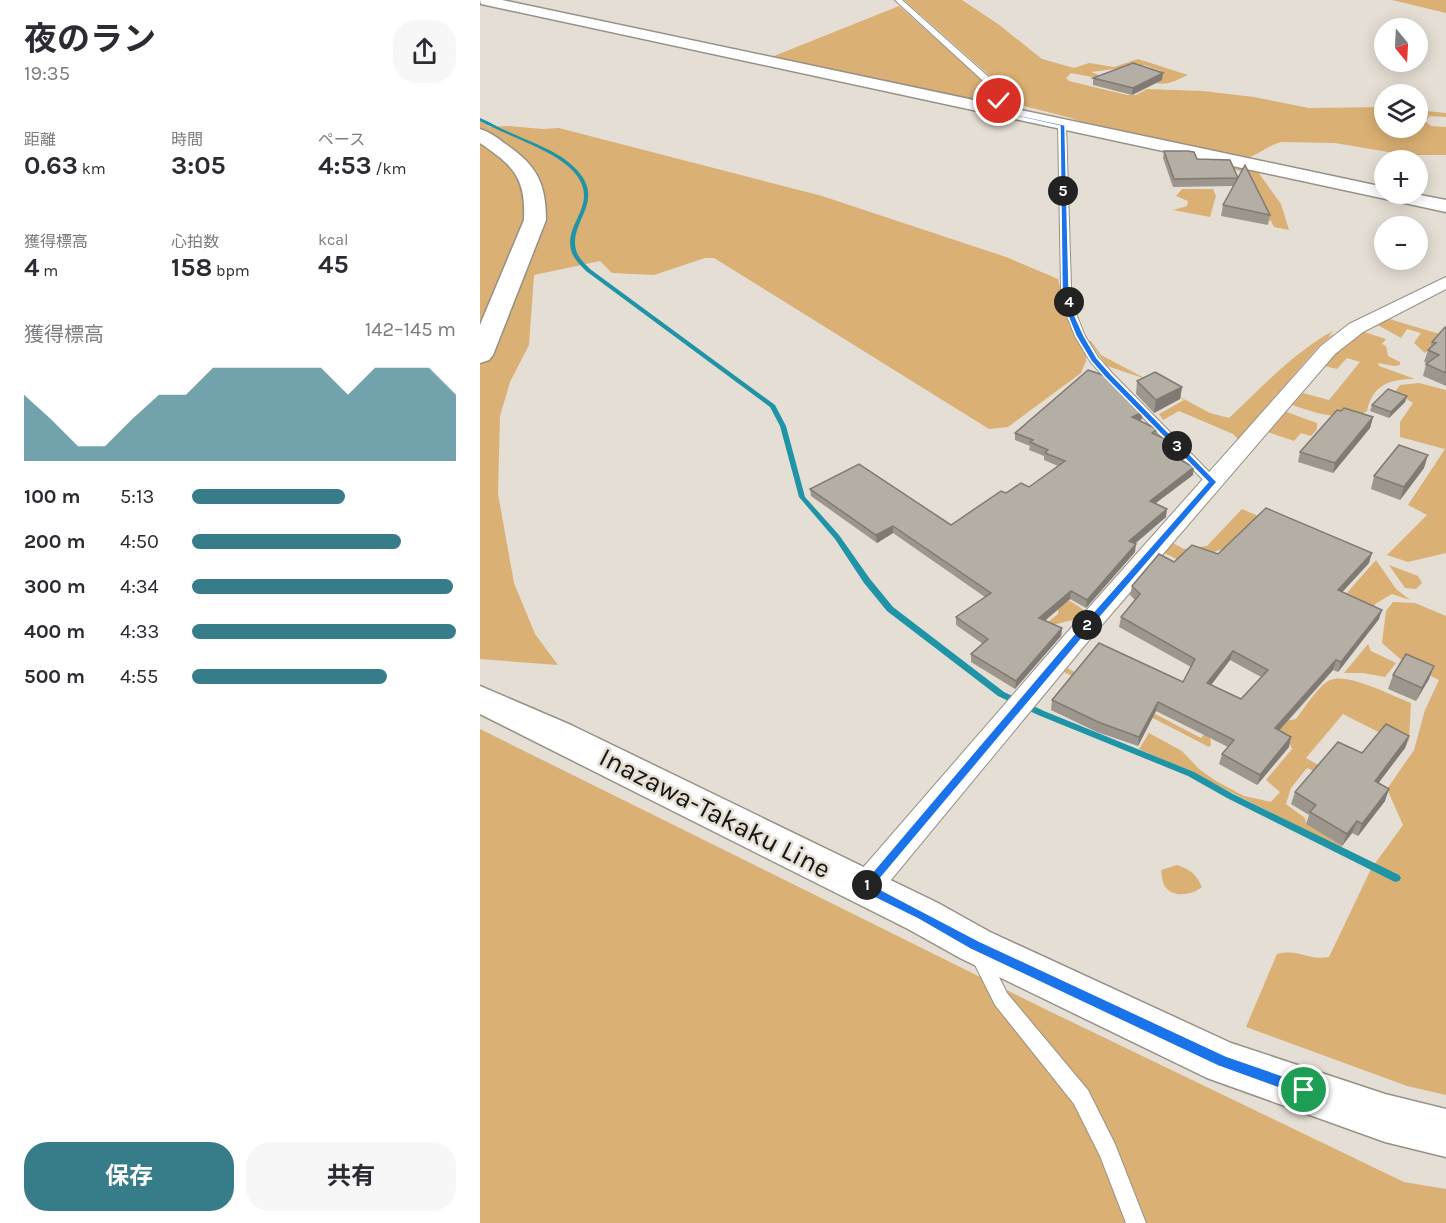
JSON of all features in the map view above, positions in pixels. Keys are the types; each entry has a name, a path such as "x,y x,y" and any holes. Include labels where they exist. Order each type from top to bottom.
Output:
{"street":[{"path":"482,0 1374,191"},
{"path":"480,135 521,164 532,182 537,200 536,220 480,355"},
{"path":"1428,202 1446,206"},
{"path":"865,888 1086,627 1328,350 1356,328 1446,282"},
{"name":"Inazawa-Takaku Line","path":"480,699 558,735 923,916 975,945 1223,1062 1385,1119 1446,1134"}],"lane":[{"path":"898,0 998,90 999,101 987,109"},
{"path":"1062,125 1066,287 1072,316 1080,336 1094,359 1108,375 1212,482"},
{"path":"975,945 1001,999 1081,1097 1108,1151 1136,1223"}],"shaded area":[{"path":"904,0 962,0 998,24 1042,59 1074,68 1089,63 1114,67 1138,59 1188,75 1176,81 1159,84 1155,83 1163,79 1153,76 1161,71 1144,65 1091,72 1110,79 1108,80 1071,73 1066,78 1069,81 1127,95 1136,95 1147,89 1203,91 1254,97 1309,108 1374,107 1374,138 1428,138 1428,124 1431,126 1446,127 1446,155 1428,155 1428,150 1376,150 1335,143 1281,142 1243,159 1109,132 1071,118 1024,106"},
{"path":"1392,0 1446,0 1446,13"},
{"path":"899,6 991,88 989,95 976,102 850,73 846,75 769,58"},
{"path":"1428,111 1446,113 1446,117 1430,116 1428,118"},
{"path":"480,121 490,127 559,128 822,196 1006,257 1058,279 1067,315 1086,355 1086,361 1081,373 1008,427 989,429 714,258 705,258 654,275 612,273 600,261 534,275 529,345 510,382 500,416 498,494 514,583 535,634 558,665 480,659"},
{"path":"1210,162 1258,172 1281,204 1289,230 1274,227 1271,221 1257,216 1243,172"},
{"path":"1182,189 1213,189 1216,196 1210,217 1173,210 1187,206 1188,201 1176,196"},
{"path":"1386,318 1446,336 1425,353 1414,343 1421,333 1407,329 1401,338 1376,324"},
{"path":"1333,331 1328,337 1335,333 1318,347 1238,439 1233,434 1179,411 1163,420 1159,414 1184,400 1143,378 1107,366 1089,341 1101,355 1210,413 1229,418 1291,360"},
{"path":"1364,332 1386,339 1382,344 1386,346 1388,356 1400,362 1400,365 1394,366 1378,363 1379,366 1415,379 1398,380 1384,385 1374,395 1367,411 1350,417 1330,416 1292,405 1303,393 1329,400 1360,362 1347,358 1337,369 1325,366 1347,340"},
{"path":"1419,383 1446,390 1446,553 1408,562 1387,555 1427,515 1408,505 1445,449 1400,437 1400,422 1413,403 1395,392 1400,385"},
{"path":"1284,411 1317,423 1317,429 1311,436 1301,433 1294,441 1268,432"},
{"path":"1242,509 1258,516 1223,549 1183,562 1164,553 1173,543 1184,549 1207,546"},
{"path":"1376,560 1396,589 1410,600 1392,594 1375,604 1375,610 1337,604"},
{"path":"1389,565 1418,576 1422,583 1416,589 1405,588"},
{"path":"1059,594 1087,612 1080,618 1053,625 1048,622 1058,614"},
{"path":"1393,602 1415,603 1446,616 1446,1095 1407,1086 1246,1027 1277,954 1291,952 1322,958 1329,957 1371,869 1403,825 1387,789 1414,750 1425,710 1439,680 1405,663 1382,643 1386,611"},
{"path":"1368,644 1371,651 1396,663 1385,677 1363,673 1344,673"},
{"path":"1067,668 1201,738 1232,702 1243,698 1285,721 1296,719 1326,683 1338,678 1347,679 1411,703 1409,740 1406,746 1343,714 1306,758 1339,777 1335,781 1307,768 1291,788 1286,804 1305,818 1306,824 1342,846 1341,848 1193,773 1139,749 1149,733 1182,751 1199,769 1216,781 1244,796 1271,802 1280,792 1266,780 1292,749 1289,742 1210,736 1211,745 1209,747 1064,672"},
{"path":"480,729 1049,1011 1404,1182 1446,1189 1446,1223 480,1223"},
{"path":"1177,865 1193,873 1202,887 1182,894 1168,889 1163,883 1161,870"}],"building":[{"path":"1133,63 1163,73 1133,88 1093,78"},
{"path":"1164,151 1194,152 1197,159 1230,160 1238,178 1174,179"},
{"path":"1245,165 1270,215 1223,205"},
{"path":"1445,327 1446,373 1426,364 1439,355 1428,350 1436,343 1432,342"},
{"path":"1088,370 1109,377 1143,412 1132,417 1157,429 1152,433 1170,441 1163,446 1181,455 1176,458 1194,467 1150,501 1167,509 1129,541 1136,544 1087,600 1071,591 1039,618 1062,628 1016,681 971,654 988,639 956,617 991,593 893,526 876,535 810,489 859,464 951,525 1001,491 1006,493 1021,483 1029,487 1065,461 1045,453 1048,450 1030,442 1033,440 1015,433"},
{"path":"1155,372 1182,387 1156,400 1137,381"},
{"path":"1388,389 1407,396 1391,412 1372,405"},
{"path":"1344,408 1373,417 1335,463 1300,452 1337,410 1341,411"},
{"path":"1399,445 1428,455 1404,487 1374,476"},
{"path":"1266,508 1372,553 1338,590 1382,610 1341,662 1336,660 1275,728 1291,737 1260,775 1222,754 1234,740 1158,702 1139,737 1098,722 1052,700 1099,643 1183,682 1195,659 1121,617 1140,594 1132,586 1159,554 1174,562 1192,545 1218,554","holes":["1233,651 1268,670 1241,699 1207,683"]},
{"path":"1406,654 1434,666 1422,688 1393,675"},
{"path":"1386,724 1409,736 1375,781 1389,789 1362,824 1357,821 1347,834 1310,812 1316,805 1295,792 1338,742 1362,753"}],"waterway":[{"path":"480,119 555,155 574,169 583,181 587,193 586,203 572,241 576,256 588,270 773,406 783,426 802,497 837,537 867,581 890,609 1001,694 1041,713 1191,774 1230,796 1396,878"}],"route":[{"path":"999,101 987,109 1062,125 1066,287 1072,316 1080,336 1094,359 1108,375 1212,482 865,888 923,916 975,945 1223,1062 1304,1090"}]}
